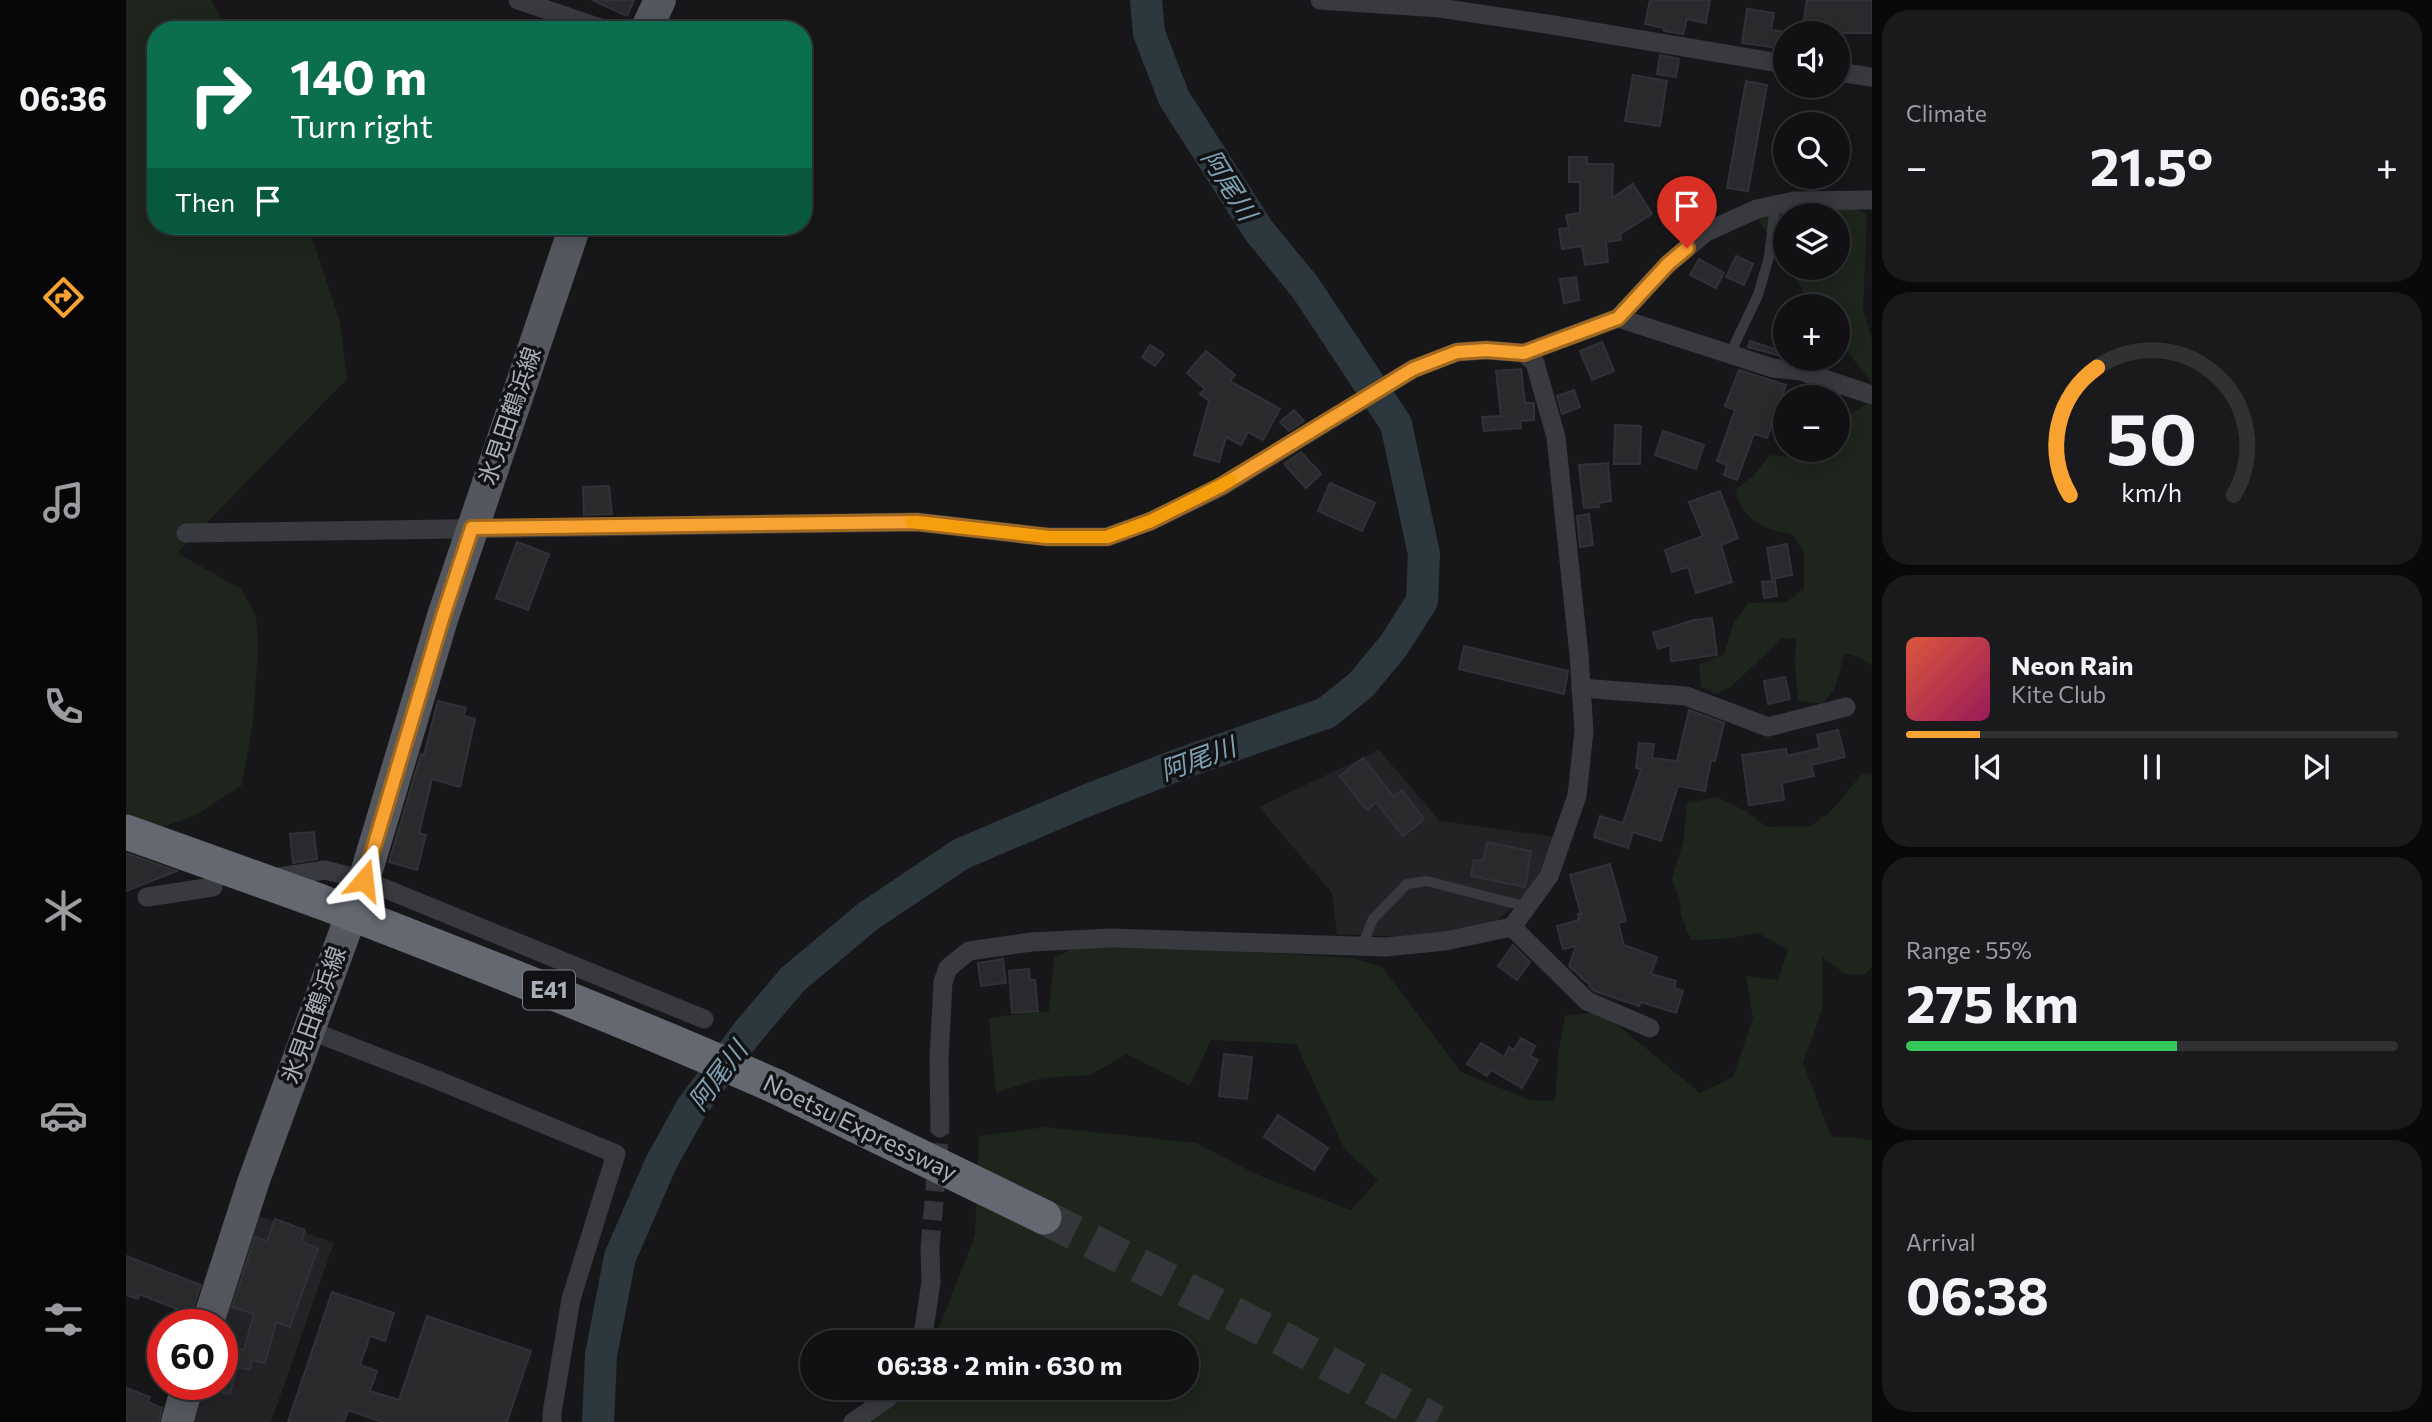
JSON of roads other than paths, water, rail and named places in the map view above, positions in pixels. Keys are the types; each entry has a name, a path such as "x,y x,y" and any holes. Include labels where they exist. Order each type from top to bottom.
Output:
{"highway":[{"name":"Noetsu Expressway","path":"126,832 773,1092 855,1137 1041,1222"},
{"name":"Noetsu Expressway","path":"126,846 317,907"}],"main road":[{"path":"650,21 660,0"},
{"name":"氷見田鶴浜線","path":"212,1309 254,1180 364,880 443,616 572,235"},
{"path":"177,1422 183,1400"}],"street":[{"path":"518,0 580,21"},
{"path":"1320,0 1440,8 1773,62"},
{"path":"1850,74 1872,77"},
{"path":"1784,203 1872,200"},
{"path":"186,533 917,522 1048,537 1107,537 1151,521 1221,486 1413,369 1457,352 1486,350 1524,353 1618,318 1668,264 1706,232 1757,209 1773,205"},
{"path":"1618,318 1773,368 1801,372 1872,396"},
{"path":"940,1128 939,1058 943,982 948,968 969,950 1031,942 1111,938 1386,947 1445,941 1512,927 1549,876 1577,796 1584,731 1556,437 1535,363 1524,353"},
{"path":"1581,688 1686,696 1768,727 1846,707"},
{"path":"272,878 326,870 364,880 704,1019"},
{"path":"147,897 213,887"},
{"path":"1512,927 1587,1001 1650,1028"},
{"path":"309,1030 616,1154 571,1299 552,1422"},
{"path":"924,1330 931,1282 930,1249"},
{"path":"853,1422 885,1400"}],"lane":[{"path":"1730,354 1758,295 1769,257 1773,222"},
{"path":"1362,946 1373,919 1406,884 1427,881 1527,907"}],"waterway":[{"name":"阿尾川","path":"598,1422 601,1355 620,1257 661,1163 692,1107 747,1033 793,979 867,917 961,854 1180,764 1326,713 1361,685 1394,645 1422,601 1424,554 1396,424 1305,287 1259,231 1174,98 1149,33 1146,0"}],"tunnel":[{"path":"930,1249 940,1128"},
{"path":"1044,1217 1283,1339 1436,1422"}]}
